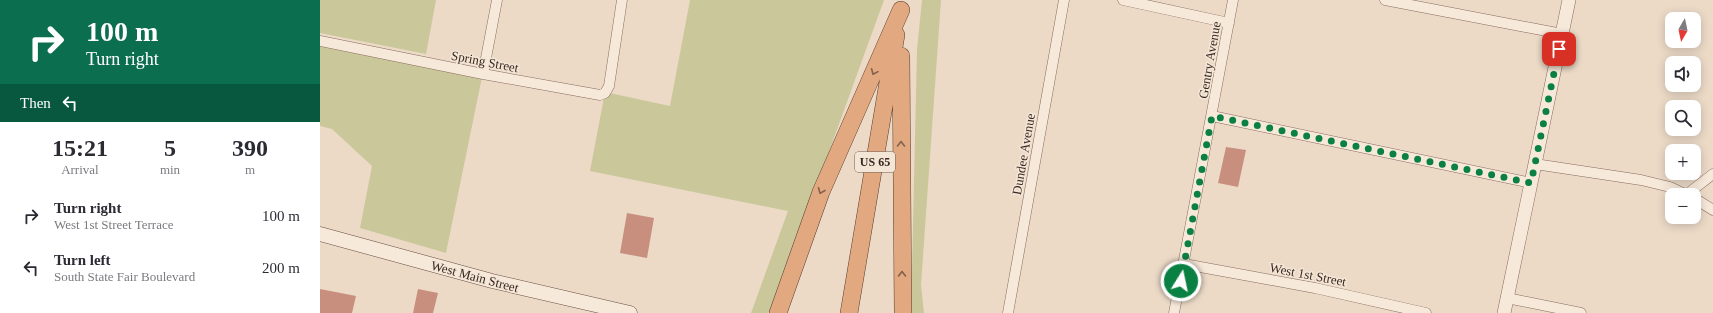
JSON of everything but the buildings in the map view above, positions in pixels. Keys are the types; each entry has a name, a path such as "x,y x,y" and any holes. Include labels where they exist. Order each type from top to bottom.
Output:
{"highway":[{"path":"778,313 821,192 901,5"},
{"path":"901,5 903,313"},
{"name":"US 65","path":"849,313 901,5"}],"main road":[{"name":"West Main Street","path":"320,234 492,281 630,313"}],"street":[{"path":"483,74 497,0"},
{"name":"Spring Street","path":"320,41 483,74 600,95 605,93 609,86 622,0"},
{"name":"Dundee Avenue","path":"1008,313 1064,0"},
{"path":"1123,0 1229,23"},
{"name":"Gentry Avenue","path":"1174,313 1233,0"},
{"path":"1385,0 1562,34"},
{"path":"1504,313 1569,0"},
{"path":"1212,116 1531,183"},
{"path":"1535,164 1641,180 1672,188"},
{"path":"1696,188 1713,174"},
{"path":"1701,202 1713,210"},
{"name":"West 1st Street","path":"1184,264 1315,288 1426,313"},
{"path":"1507,298 1581,313"}],"shaded area":[{"path":"320,0 436,0 426,54 320,33"},
{"path":"690,0 884,0 773,306 768,313 751,313 788,211 590,171 605,92 670,106"},
{"path":"922,0 941,0 921,285 924,313 911,313 917,50"},
{"path":"320,44 482,77 446,253 360,228 372,166 332,129 320,126"}],"route":[{"path":"1181,281 1212,116 1531,183 1559,49"}]}
